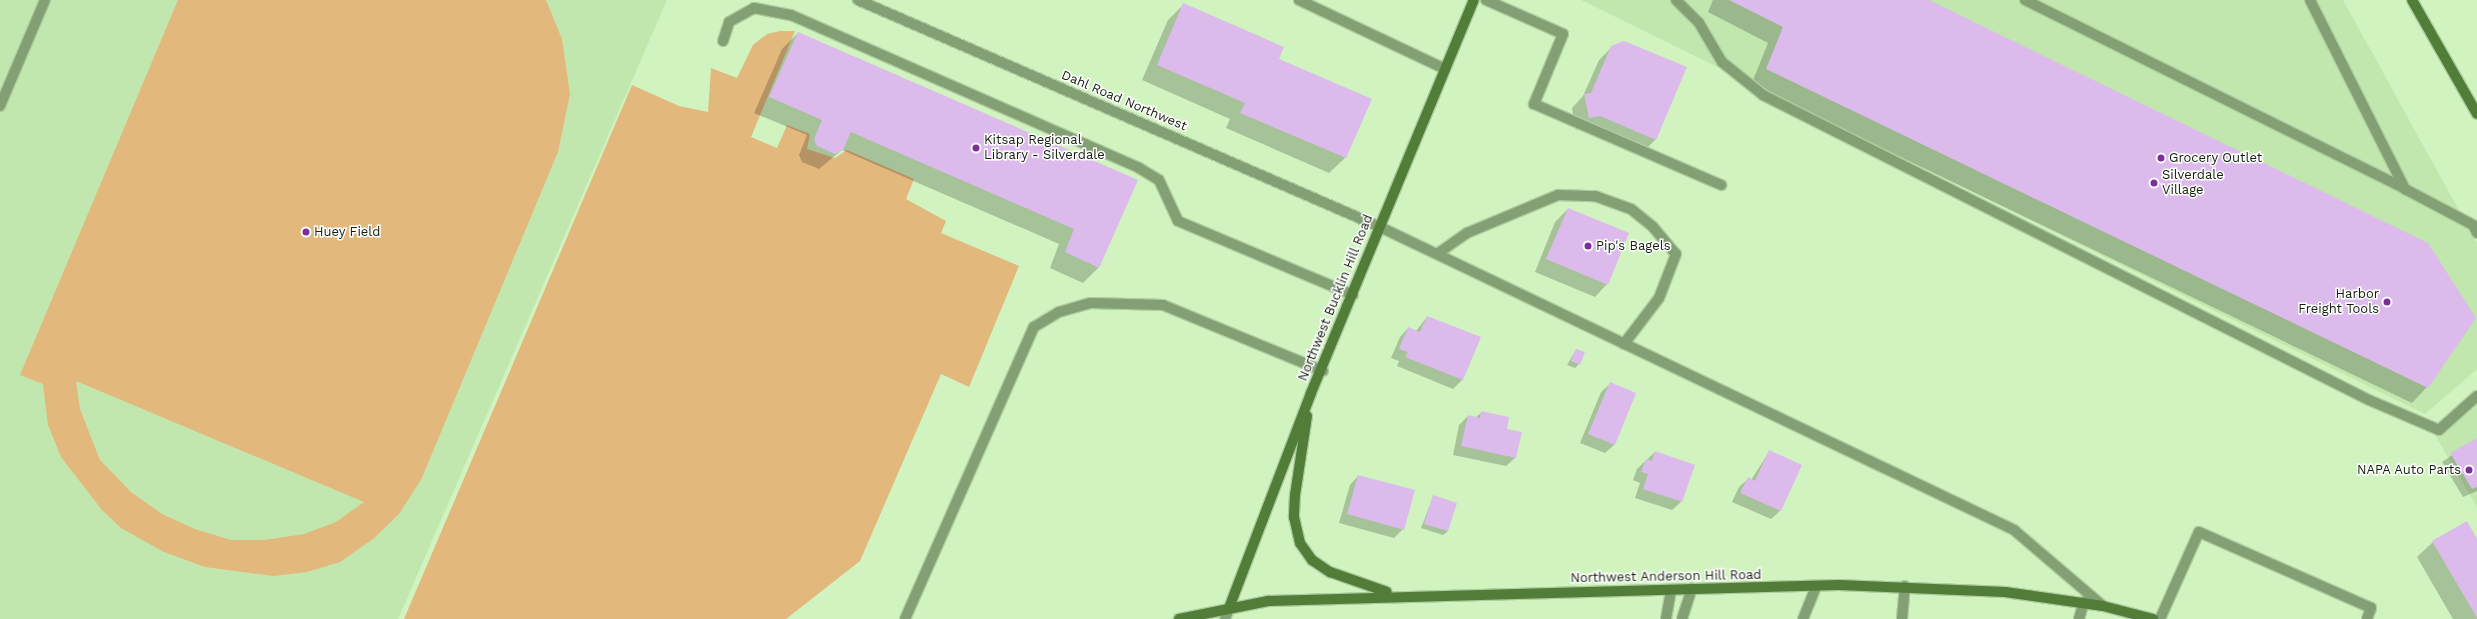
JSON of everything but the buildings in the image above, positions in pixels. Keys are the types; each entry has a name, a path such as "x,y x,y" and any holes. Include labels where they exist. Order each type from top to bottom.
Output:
{"main road":[{"name":"Northwest Bucklin Hill Road","path":"1229,608 1311,393 1323,371 1380,227 1474,0"},
{"path":"2412,0 2475,107"},
{"path":"1311,393 1295,495 1300,543 1312,560 1330,572 1376,590 1406,595"},
{"name":"Northwest Anderson Hill Road","path":"1179,619 1268,601 1406,595 1816,586 1905,586 2005,592 2084,602 2139,617 2153,619"}],"street":[{"path":"0,106 45,0"},
{"name":"Dahl Road Northwest","path":"858,0 1380,227 2014,530 2103,606"},
{"path":"1299,0 1445,69"},
{"path":"1486,0 1563,34 1534,104 1722,185"},
{"path":"1676,0 1699,23 1722,62 1763,95 2362,397 2439,430 2477,396"},
{"path":"2025,0 2405,189 2476,227"},
{"path":"2310,0 2405,189"},
{"path":"723,40 729,22 754,8 790,15 1139,168 1159,180 1178,221 1353,295"},
{"path":"1437,254 1467,233 1558,195 1595,196 1631,209 1653,227 1676,254 1659,298 1624,344"},
{"path":"905,619 1034,327 1059,312 1091,303 1163,305 1323,371"},
{"path":"2160,619 2199,532 2371,608 2367,619"},
{"path":"1803,619 1816,586"},
{"path":"1902,619 1905,586"},
{"path":"1682,619 1692,589"},
{"path":"1666,619 1671,590"},
{"path":"2079,619 2084,602"},
{"path":"1225,619 1229,608"}],"shaded area":[{"path":"0,0 667,0 398,619 0,619"},
{"name":"Huey Field","path":"178,0 546,0 562,39 570,94 558,152 421,480 399,514 373,539 340,562 307,572 274,576 205,567 164,552 121,528 102,510 61,457 48,425 43,384 20,375","holes":["76,381 364,502 336,522 304,534 265,540 231,540 195,529 162,514 131,492 100,460 80,409"]},
{"path":"1581,0 2343,0 2477,243 2477,369 2425,414"},
{"path":"780,31 795,31 751,137 777,148 787,125 810,134 807,149 835,158 847,150 914,179 906,199 946,221 941,233 1019,266 969,387 941,374 860,561 786,619 404,619 632,85 679,106 708,112 711,68 737,78 753,45 767,34"},
{"path":"2477,404 2477,507 2432,430"}],"place":[{"name":"Kitsap Regional Library - Silverdale","path":"976,148"},
{"name":"Grocery Outlet","path":"2161,158"},
{"name":"Silverdale Village","path":"2154,183"},
{"name":"Huey Field","path":"306,232"},
{"name":"Pip's Bagels","path":"1588,246"},
{"name":"Harbor Freight Tools","path":"2387,302"},
{"name":"NAPA Auto Parts","path":"2469,470"}]}
